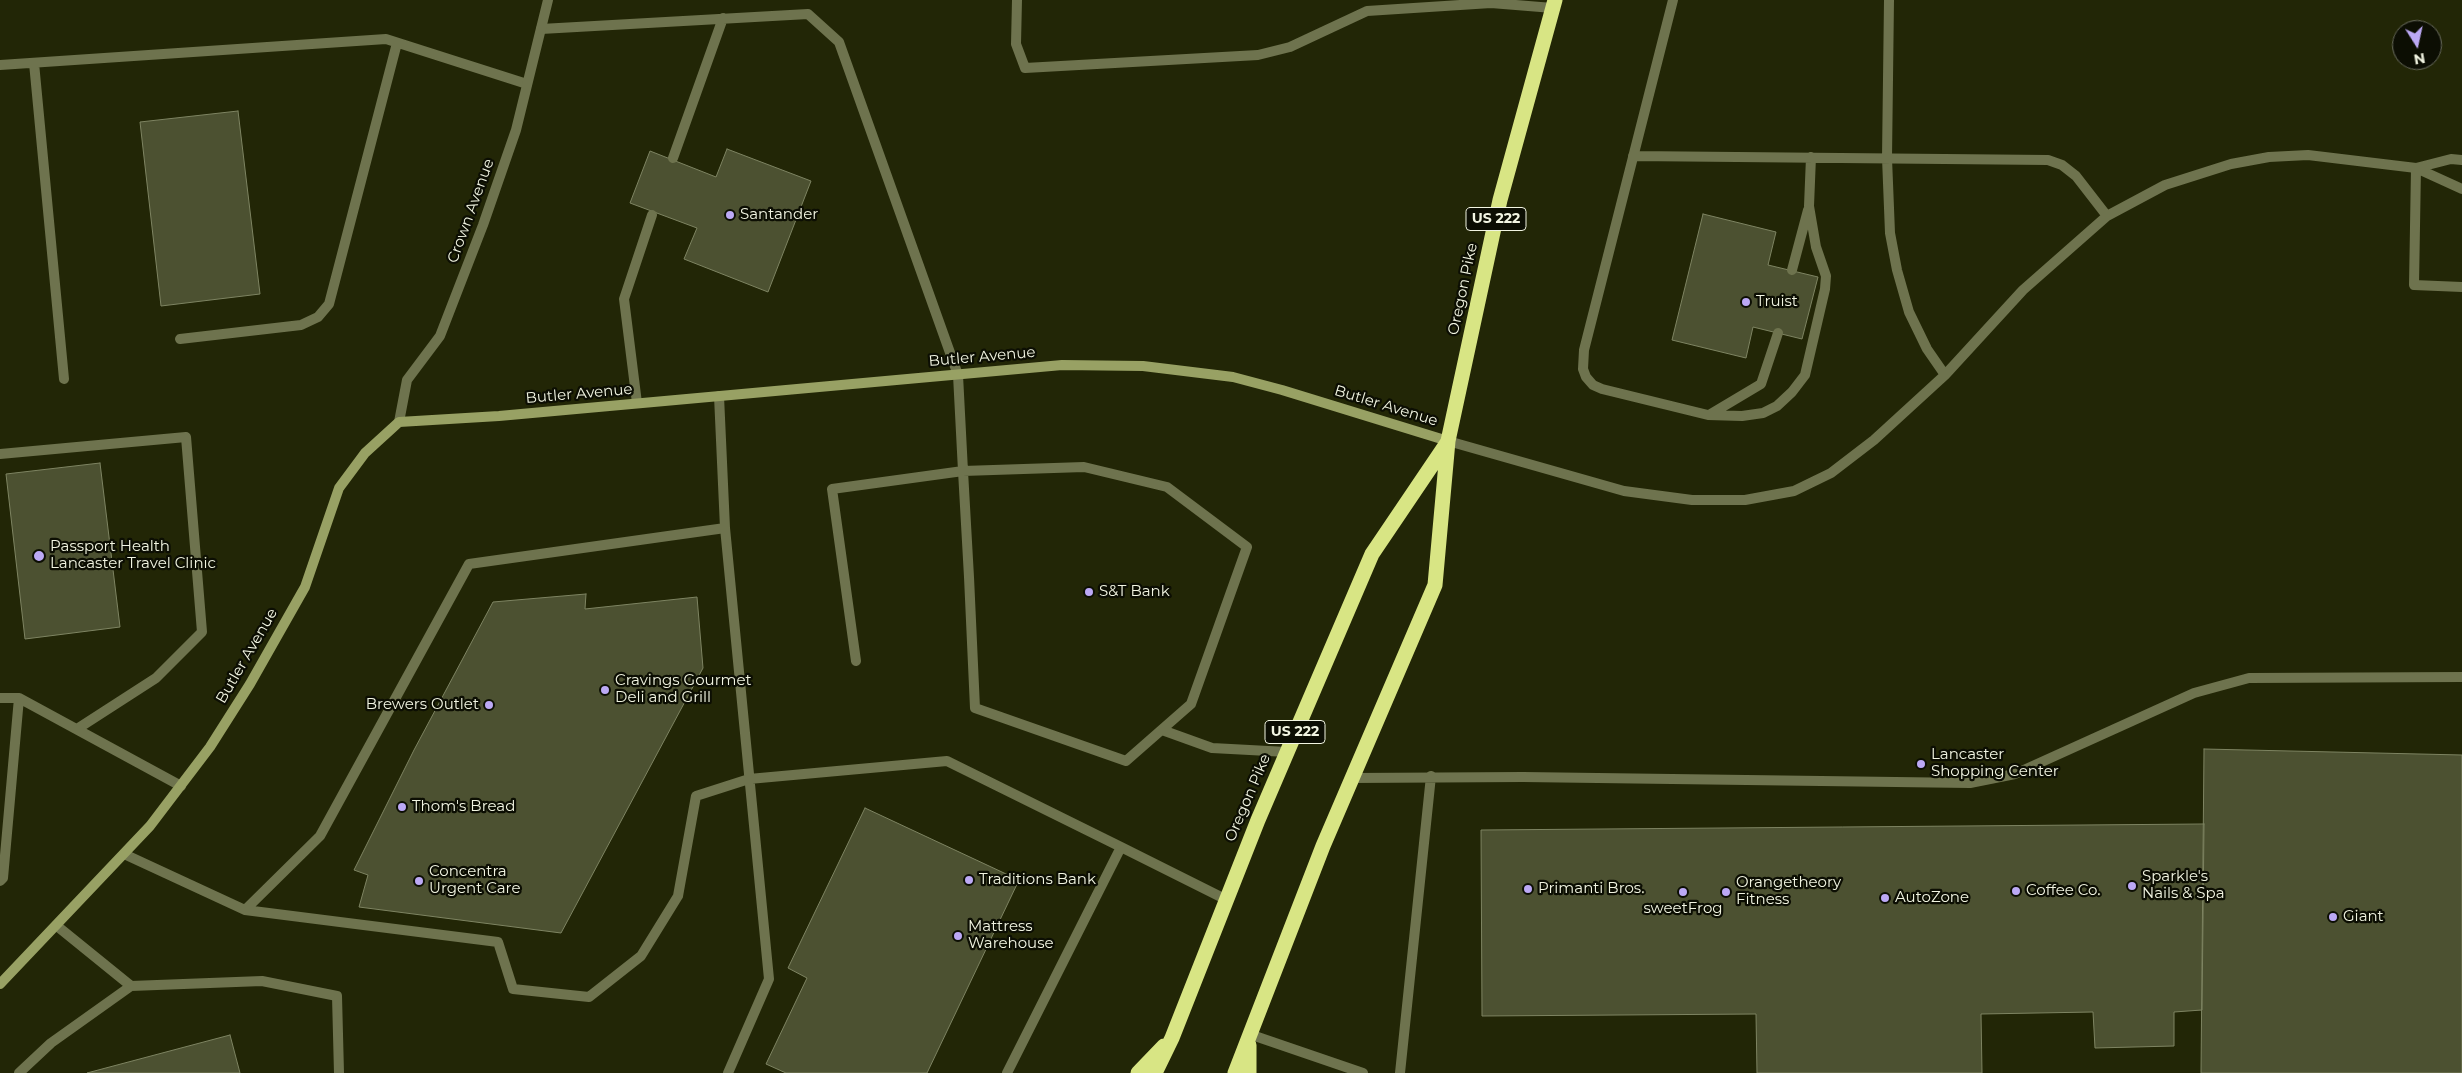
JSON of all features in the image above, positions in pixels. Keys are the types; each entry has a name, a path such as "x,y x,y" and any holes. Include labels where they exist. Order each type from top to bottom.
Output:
{"highway":[{"name":"Oregon Pike","path":"1235,1073 1248,1034 1323,846 1435,585 1448,441 1500,200 1554,4"},
{"name":"Oregon Pike","path":"1155,1073 1172,1038 1225,899 1372,554 1448,441"},
{"path":"1248,1034 1249,1073"},
{"name":"US 222","path":"1138,1073 1172,1038"}],"street":[{"name":"Crown Avenue","path":"400,422 407,380 440,336 483,225 516,130 548,0"},
{"path":"1017,0 1016,44 1024,68 1258,55 1290,46 1367,11 1491,3 1554,4"},
{"path":"1673,0 1584,350 1583,369 1590,381 1602,389 1708,415 1742,416 1763,413 1777,406 1792,392 1805,375 1825,289 1826,276 1816,247 1809,206 1811,157"},
{"path":"1889,0 1887,158 1890,233 1897,270 1909,312 1927,349 1945,375"},
{"path":"541,29 808,14 839,42 958,374 963,471 972,631 975,708 1126,762 1192,704 1247,547 1167,488 1084,467 963,471 832,488 856,661"},
{"path":"673,158 723,18"},
{"path":"0,65 386,39 527,84"},
{"path":"180,339 301,325 318,317 329,304 397,43"},
{"path":"34,63 64,379"},
{"path":"1448,441 1624,491 1692,500 1745,500 1794,490 1832,473 1874,440 1945,375 2023,290 2107,216 2165,185 2231,164 2269,157 2308,155 2416,168 2462,189"},
{"path":"1633,156 2048,160 2062,165 2076,176 2107,216"},
{"path":"2416,168 2451,159 2462,160"},
{"path":"2416,168 2414,285 2462,287"},
{"path":"1792,270 1809,206"},
{"path":"637,403 624,299 652,215"},
{"path":"1708,415 1761,384 1778,333"},
{"name":"Butler Avenue","path":"0,984 150,826 210,748 250,684 305,587 340,488 365,453 400,422 1062,366 1134,366 1224,376 1282,390 1448,441"},
{"path":"719,396 724,528 769,979 728,1073"},
{"path":"0,454 186,437 202,632 156,678 77,729"},
{"path":"245,910 320,836 469,564 724,528"},
{"path":"1352,778 1431,776 1736,778 1849,783 1970,783 2015,774 2194,693 2249,678 2462,677"},
{"path":"0,698 19,698 181,786"},
{"path":"0,881 2,878 19,698"},
{"path":"1162,730 1212,748 1287,752"},
{"path":"124,854 245,910 498,942 513,989 589,997 641,956 678,896 696,796 749,779 947,761 1225,899"},
{"path":"1400,1073 1431,776"},
{"path":"1007,1073 1121,847"},
{"path":"57,926 131,986"},
{"path":"18,1073 51,1043 131,986 262,981 337,996 339,1073"},
{"path":"1248,1034 1363,1073"}],"building":[{"path":"238,111 260,294 161,306 140,122"},
{"name":"Santander","path":"727,149 811,181 768,292 684,259 697,228 630,203 650,151 716,177"},
{"name":"Truist","path":"1703,214 1776,232 1768,265 1818,277 1802,339 1753,327 1746,358 1672,340"},
{"path":"100,463 120,627 25,639 6,474"},
{"path":"586,594 585,609 697,597 703,668 561,933 359,907 368,875 354,870 414,750 493,602"},
{"name":"Giant","path":"2204,749 2462,755 2462,1073 2201,1073"},
{"path":"865,808 1019,880 927,1073 786,1073 766,1064 807,978 788,968"},
{"path":"2204,824 2202,1010 2174,1012 2174,1046 2095,1048 2093,1012 1981,1014 1982,1073 1757,1073 1756,1014 1482,1016 1481,830"},
{"path":"230,1035 240,1073 87,1073"}],"place":[{"name":"Santander","path":"730,215"},
{"name":"Truist","path":"1746,302"},
{"name":"Passport Health Lancaster Travel Clinic","path":"39,556"},
{"name":"S&T Bank","path":"1089,592"},
{"name":"Cravings Gourmet Deli and Grill","path":"605,690"},
{"name":"Brewers Outlet","path":"489,705"},
{"name":"Lancaster Shopping Center","path":"1921,764"},
{"name":"Thom's Bread","path":"402,807"},
{"name":"Traditions Bank","path":"969,880"},
{"name":"Concentra Urgent Care","path":"419,881"},
{"name":"Sparkle's Nails & Spa","path":"2132,886"},
{"name":"Primanti Bros.","path":"1528,889"},
{"name":"Coffee Co.","path":"2016,891"},
{"name":"sweetFrog","path":"1683,892"},
{"name":"Orangetheory Fitness","path":"1726,892"},
{"name":"AutoZone","path":"1885,898"},
{"name":"Giant","path":"2333,917"},
{"name":"Mattress Warehouse","path":"958,936"}]}
